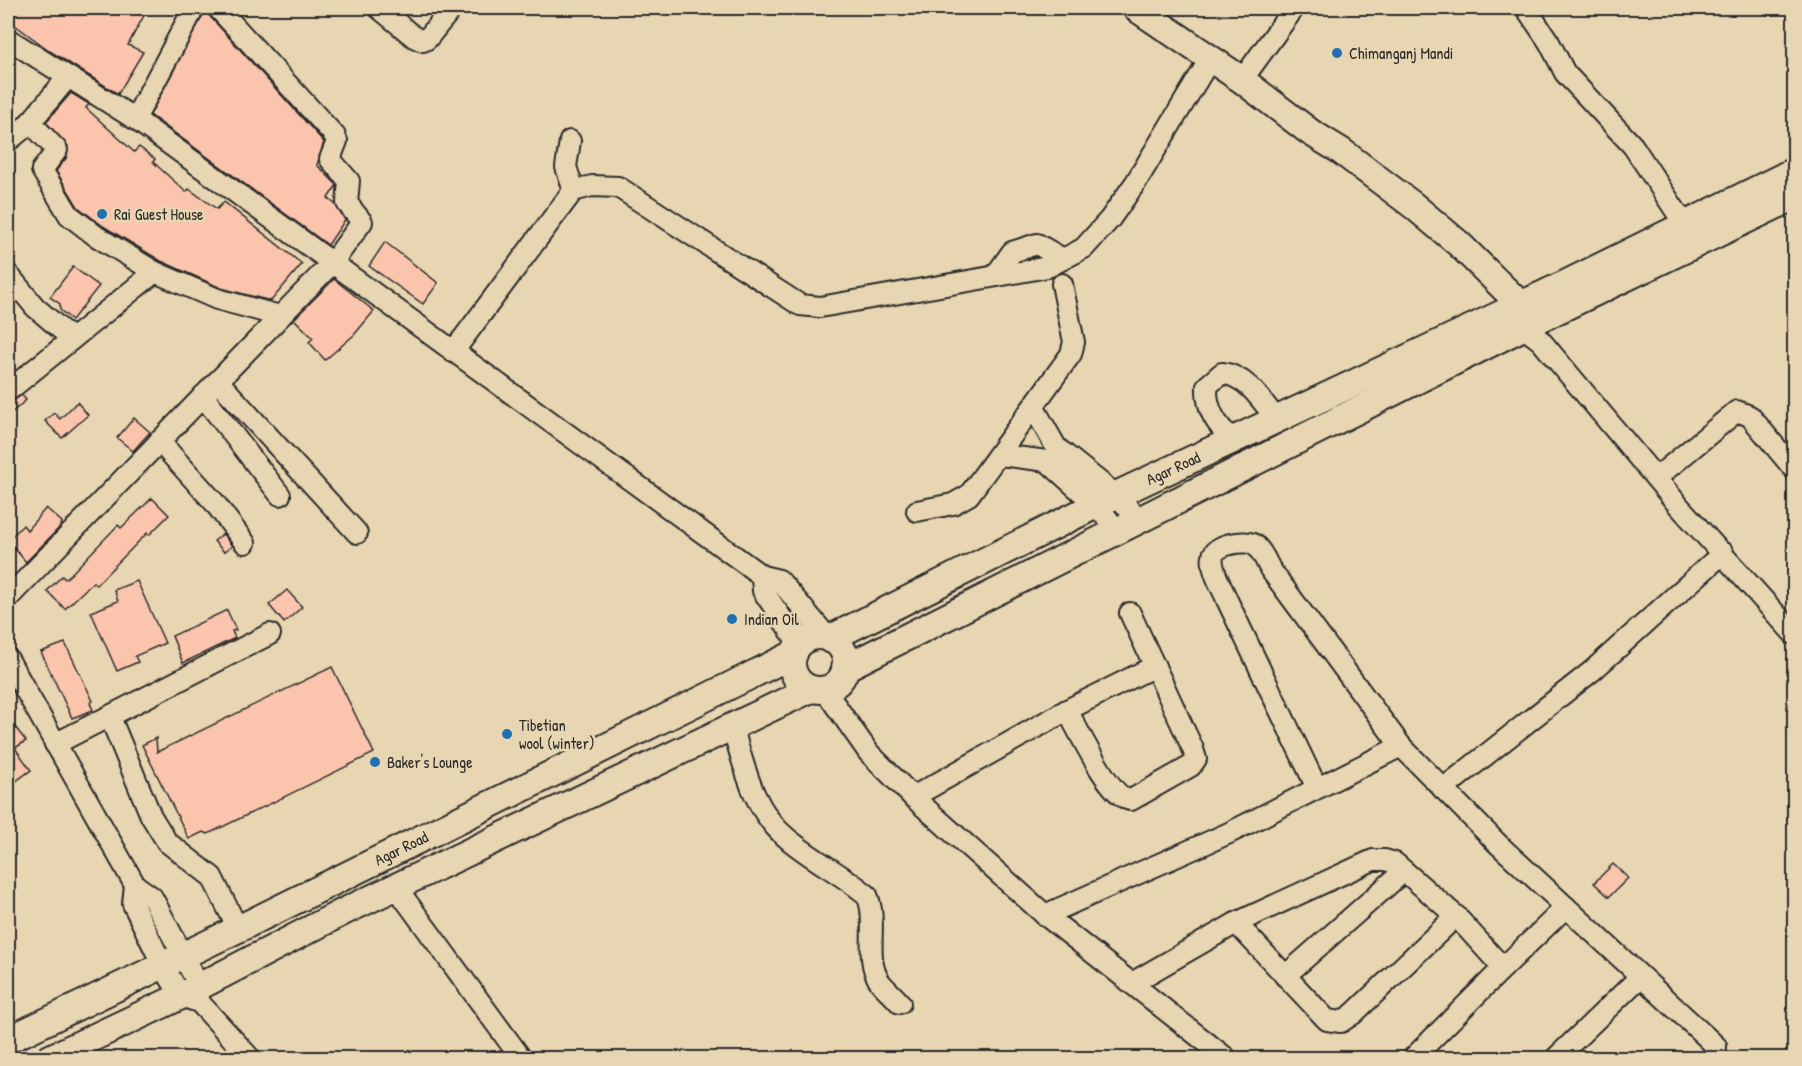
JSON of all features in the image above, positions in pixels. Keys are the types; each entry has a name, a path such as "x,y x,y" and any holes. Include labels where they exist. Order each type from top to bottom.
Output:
{"main road":[{"path":"1136,8 1242,80 1414,206 1459,244 1526,321"},
{"path":"1526,321 1685,225 1794,171"},
{"path":"50,1059 193,995 396,887 732,725 818,689 836,684 845,668 1369,404 1526,321 1794,197"},
{"name":"Agar Road","path":"8,1040 238,929 797,649 812,638 829,639 1106,500 1357,381 1526,321"},
{"path":"1357,381 1369,404"},
{"path":"829,639 842,651 845,668"},
{"path":"797,649 793,671 797,679 818,689"}],"street":[{"path":"135,119 194,8"},
{"path":"8,598 333,262 362,222 347,203 349,181 330,159 337,139 218,8"},
{"path":"379,8 414,37 423,41 452,8"},
{"path":"1242,80 1294,8"},
{"path":"1526,8 1549,42 1565,73 1633,146 1685,225"},
{"path":"8,39 135,119 762,576 779,580 829,639"},
{"path":"453,352 574,191 592,186 618,187 801,305 820,307 1048,267 1084,248 1110,219 1136,182 1210,58"},
{"path":"8,141 30,122 68,77"},
{"path":"30,122 57,150 42,170 69,214 96,236 155,272 216,299 280,316"},
{"path":"570,141 566,167 574,191"},
{"path":"8,391 155,272"},
{"path":"8,274 35,306 72,339"},
{"path":"918,511 953,504 969,495 1034,408 1074,348 1062,284"},
{"path":"1526,321 1656,478 1794,634"},
{"path":"1233,440 1215,420 1206,397 1207,386 1222,373 1231,374 1244,382 1276,419"},
{"path":"218,381 357,533"},
{"path":"203,396 280,495"},
{"path":"1034,408 1052,454 1106,500 1128,525"},
{"path":"1656,478 1737,411 1750,416 1794,469"},
{"path":"159,441 214,502 245,543"},
{"path":"1000,455 1052,454"},
{"path":"1317,788 1227,600 1214,568 1213,555 1216,550 1235,543 1254,544 1401,746 1566,907 1716,1046 1711,1059"},
{"path":"1443,789 1592,671 1723,553"},
{"path":"762,576 763,591 797,649"},
{"path":"1067,710 1111,787 1126,800 1131,800 1185,771 1196,759 1130,613"},
{"path":"55,744 270,634"},
{"path":"8,658 135,885 133,904 173,961 193,995 250,1059"},
{"path":"913,797 1067,710 1155,666"},
{"path":"818,689 864,747 913,797 1045,915 1226,1059"},
{"path":"110,717 151,816 167,842 212,877 238,929"},
{"path":"732,725 749,785 766,815 786,838 867,895 873,909 873,966 880,981 900,1002"},
{"path":"1045,915 1229,833 1401,746"},
{"path":"1132,983 1236,923 1372,860 1395,863 1456,916 1503,969"},
{"path":"1285,976 1404,871"},
{"path":"396,887 521,1059"},
{"path":"1413,1059 1566,907"},
{"path":"1236,923 1327,1020 1341,1022 1353,1014 1456,916"},
{"path":"1556,1059 1640,977"}],"building":[{"path":"8,8 148,8 128,45 143,52 118,94 53,53 8,20"},
{"path":"205,11 324,142 317,165 337,185 328,198 336,205 345,220 328,245 150,115"},
{"path":"71,93 89,104 86,108 134,152 139,147 155,159 153,162 186,192 189,189 217,209 224,202 302,264 271,301 221,288 161,261 103,226 78,207 56,171 67,157 68,146 46,122"},
{"path":"385,242 438,283 423,304 369,266"},
{"path":"73,267 99,286 72,320 60,310 60,304 50,297"},
{"path":"334,279 374,311 354,335 325,360 309,342 313,338 294,319"},
{"path":"22,395 26,400 8,416 8,403"},
{"path":"77,402 88,415 62,438 45,421 54,413 60,419"},
{"path":"134,418 150,432 133,451 117,438"},
{"path":"152,498 169,515 149,535 147,533 96,585 93,582 65,609 47,591 62,576 65,579 71,574 118,525 121,528"},
{"path":"46,508 62,522 61,526 26,562 8,540 23,525 27,530"},
{"path":"223,534 232,546 224,552 214,541"},
{"path":"137,581 165,643 135,656 138,662 117,671 91,612 118,601 114,590"},
{"path":"287,590 302,607 284,623 269,605"},
{"path":"227,610 236,630 232,631 235,638 183,663 172,636"},
{"path":"65,643 93,701 90,703 93,710 72,718 41,652"},
{"path":"332,667 374,753 208,834 203,832 189,839 142,745 156,738 157,752"},
{"path":"15,727 26,741 15,748 31,770 8,787 8,732"},
{"path":"1613,864 1628,878 1609,897 1594,883"}],"place":[{"name":"Chimanganj Mandi","path":"1337,53"},
{"name":"Rai Guest House","path":"102,214"},
{"name":"Indian Oil","path":"732,619"},
{"name":"Tibetian wool (winter)","path":"507,734"},
{"name":"Baker's Lounge","path":"375,762"}]}
